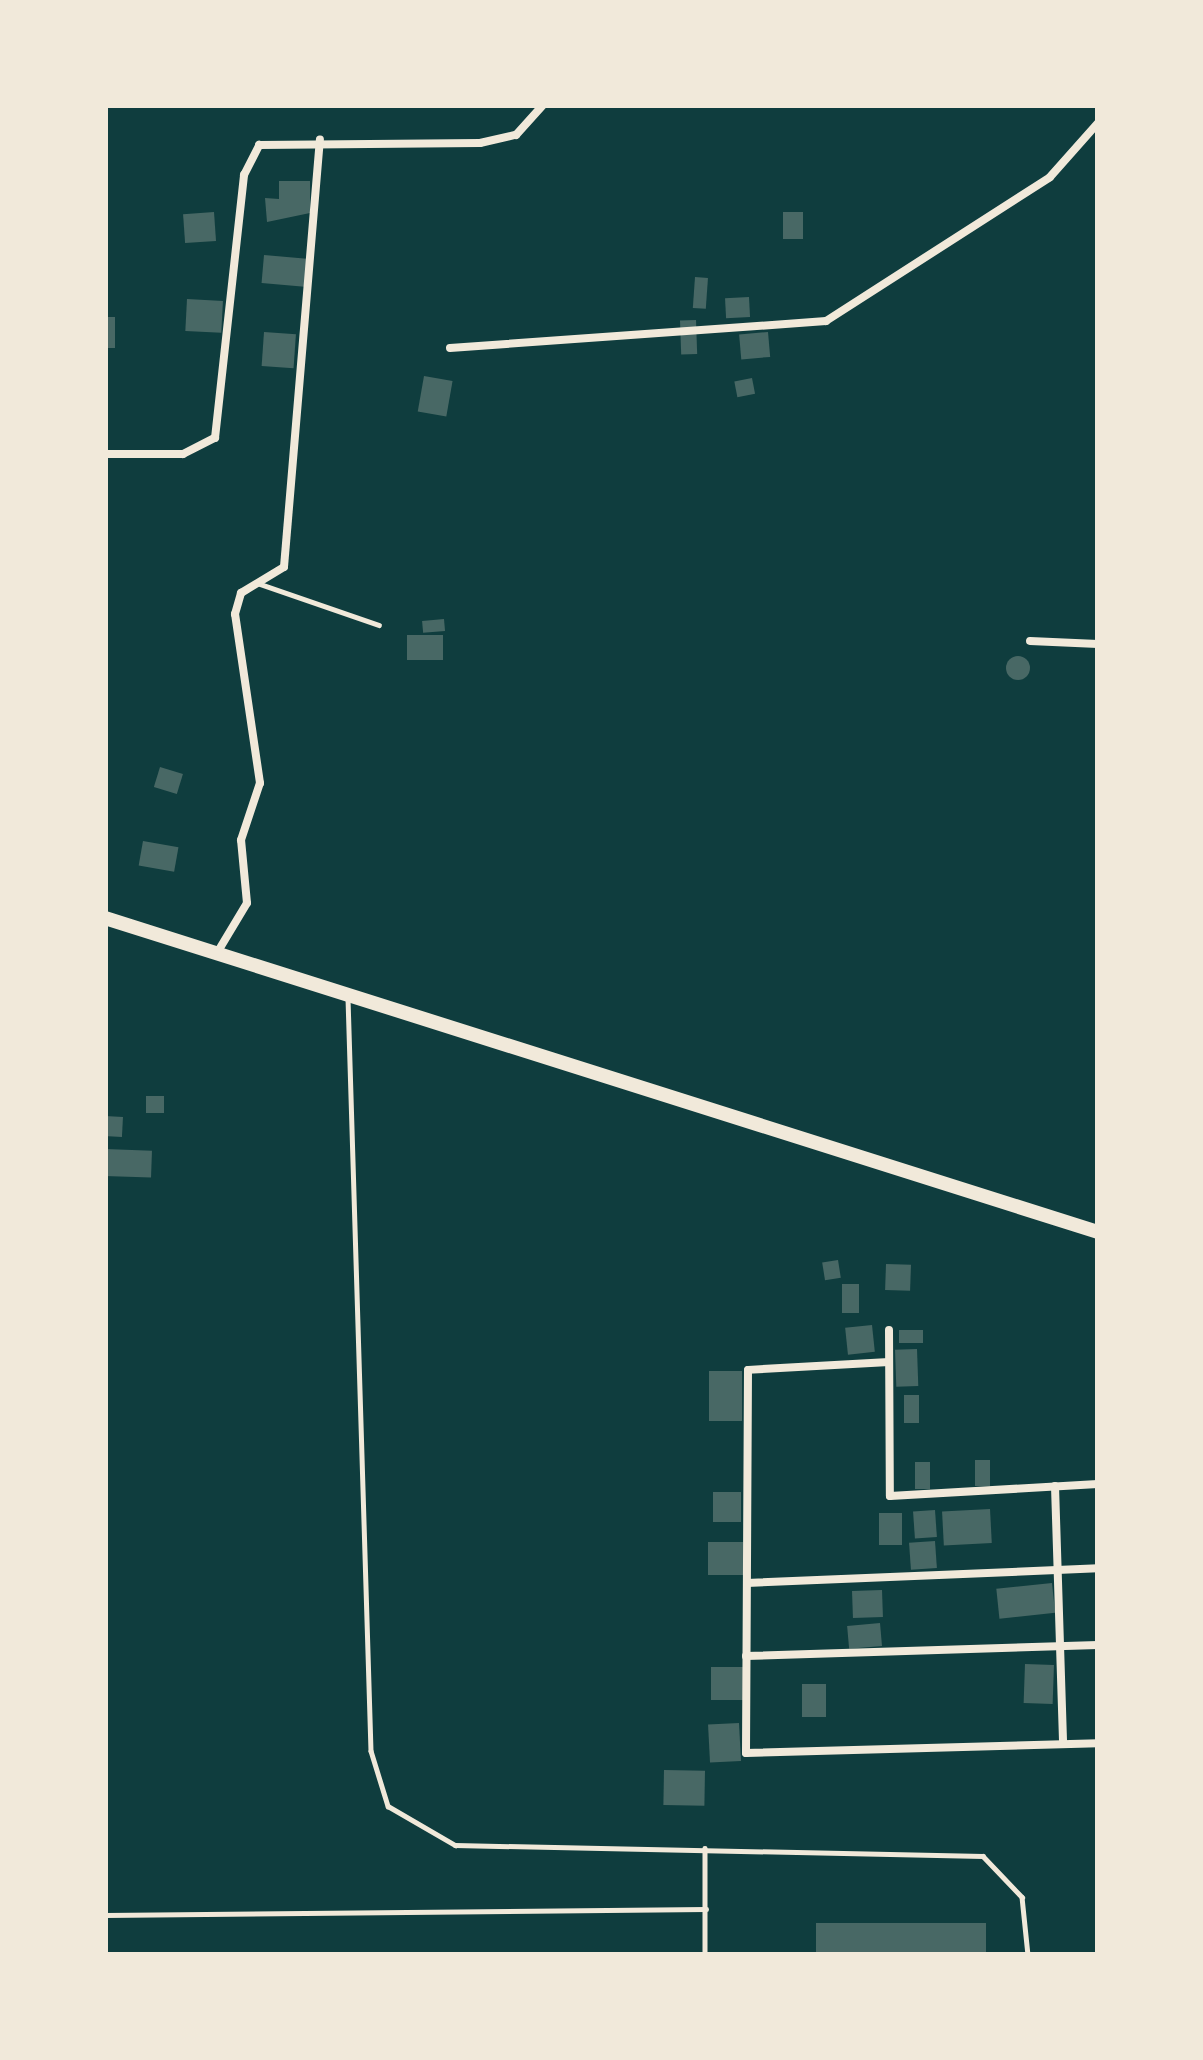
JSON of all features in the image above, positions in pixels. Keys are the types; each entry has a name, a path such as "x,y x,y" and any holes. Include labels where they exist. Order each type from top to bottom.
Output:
{"main road":[{"path":"105,918 1098,1232"}],"street":[{"path":"105,454 183,454 215,437 248,158 259,145 320,140 480,143 516,135 543,105"},
{"path":"450,347 826,322 1050,177 1098,123"},
{"path":"215,956 247,903 241,840 259,812 235,614 257,583 284,567 320,140"},
{"path":"1030,641 1098,644"},
{"path":"889,1330 890,1496 1098,1484"},
{"path":"890,1362 748,1370 746,1753 1098,1743"},
{"path":"1055,1486 1063,1744"},
{"path":"747,1583 1098,1568"},
{"path":"746,1656 1098,1645"}],"lane":[{"path":"257,583 379,625"},
{"path":"348,998 378,1789 415,1831 454,1845 983,1856 1022,1897 1028,1955"},
{"path":"705,1848 706,1955"},
{"path":"105,1915 706,1909"}],"building":[{"path":"279,181 310,181 310,213 267,222 265,198 279,199"},
{"path":"214,212 216,241 185,243 183,214"},
{"path":"783,212 803,212 803,239 783,239"},
{"path":"264,255 307,259 304,287 262,283"},
{"path":"695,277 708,278 706,309 693,308"},
{"path":"749,297 750,317 726,318 725,298"},
{"path":"187,299 223,301 221,333 185,331"},
{"path":"105,317 115,317 115,348 105,348"},
{"path":"696,320 697,354 681,355 680,321"},
{"path":"264,332 296,334 294,368 262,366"},
{"path":"768,332 770,357 741,359 739,335"},
{"path":"424,376 453,381 446,416 418,411"},
{"path":"752,378 755,394 737,397 734,381"},
{"path":"444,619 445,631 423,633 422,621"},
{"path":"407,635 443,635 443,660 407,660"},
{"path":"1018,656 1027,659 1027,677 1018,680 1009,677 1006,668 1009,659"},
{"path":"160,767 183,774 177,794 154,787"},
{"path":"143,841 178,847 174,872 139,866"},
{"path":"146,1096 164,1096 164,1113 146,1113"},
{"path":"105,1116 123,1117 122,1137 105,1136"},
{"path":"105,1149 152,1151 151,1178 105,1176"},
{"path":"838,1260 841,1278 825,1280 822,1263"},
{"path":"886,1264 911,1265 910,1291 885,1290"},
{"path":"842,1284 859,1284 859,1313 842,1313"},
{"path":"872,1325 875,1352 848,1355 845,1328"},
{"path":"899,1330 923,1330 923,1343 899,1343"},
{"path":"917,1349 918,1386 896,1387 895,1350"},
{"path":"709,1371 742,1371 742,1421 709,1421"},
{"path":"904,1395 919,1395 919,1423 904,1423"},
{"path":"975,1460 990,1460 990,1486 975,1486"},
{"path":"915,1462 930,1462 930,1489 915,1489"},
{"path":"713,1492 741,1492 741,1522 713,1522"},
{"path":"990,1509 992,1543 944,1545 942,1512"},
{"path":"935,1510 937,1537 915,1538 913,1512"},
{"path":"879,1513 902,1513 902,1545 879,1545"},
{"path":"935,1541 937,1568 911,1570 909,1543"},
{"path":"708,1542 743,1542 743,1575 708,1575"},
{"path":"1052,1583 1055,1613 999,1619 996,1589"},
{"path":"882,1590 883,1617 853,1618 852,1591"},
{"path":"880,1623 882,1646 849,1649 847,1626"},
{"path":"1025,1664 1054,1665 1053,1704 1024,1703"},
{"path":"711,1667 744,1667 744,1700 711,1700"},
{"path":"802,1684 826,1684 826,1717 802,1717"},
{"path":"739,1723 741,1761 710,1763 708,1725"},
{"path":"664,1770 705,1771 704,1806 663,1805"},
{"path":"816,1923 986,1923 986,1955 816,1955"}]}
